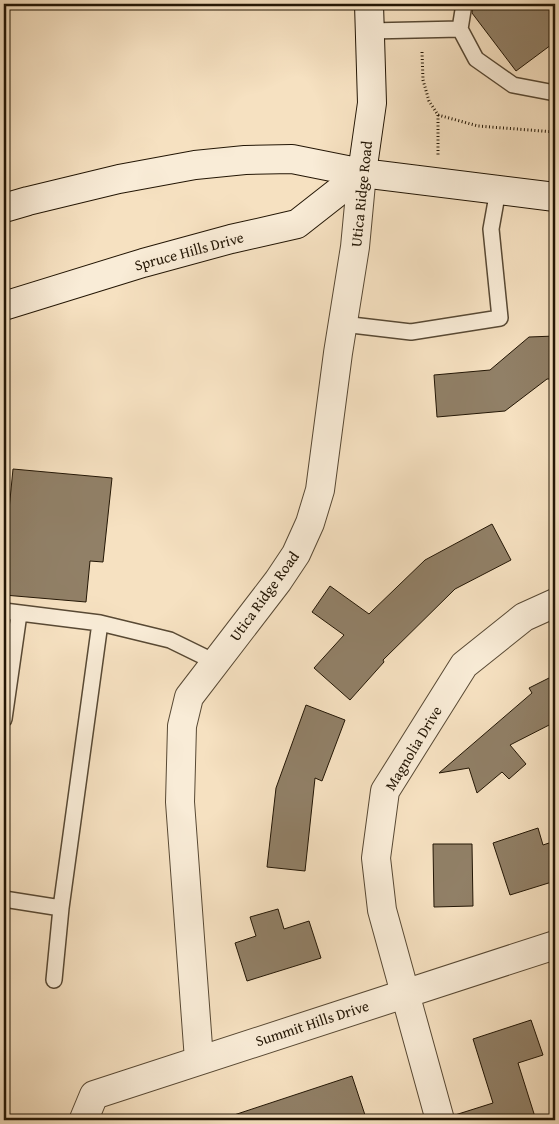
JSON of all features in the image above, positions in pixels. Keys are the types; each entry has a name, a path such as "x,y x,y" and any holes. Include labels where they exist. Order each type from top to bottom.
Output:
{"street":[{"name":"Utica Ridge Road","path":"199,1060 180,802 182,726 189,697 278,581 296,554 310,522 320,490 338,353 355,247 362,173 372,104 369,4"},
{"path":"4,208 119,179 196,165 244,160 292,159 362,173 555,197"},
{"name":"Spruce Hills Drive","path":"4,306 143,263 230,239 297,224 362,173"},
{"name":"Magnolia Drive","path":"440,1120 382,910 376,858 385,791 464,666 524,617 555,603"},
{"name":"Summit Hills Drive","path":"82,1120 94,1095 555,944"}],"lane":[{"path":"464,4 460,29 476,59 513,85 555,92"},
{"path":"370,31 460,29"},
{"path":"343,324 412,332 500,318 491,229 498,190"},
{"path":"4,611 100,624 170,640 215,662"},
{"path":"4,719 19,614"},
{"path":"54,980 61,908 100,624"},
{"path":"4,899 61,908"}],"path":[{"path":"421,30 422,80 429,101 438,115 438,182"},
{"path":"438,115 478,126 555,132"}],"building":[{"path":"473,4 555,4 555,42 516,71 472,13"},
{"path":"555,336 555,379 547,379 505,411 437,417 434,375 490,370 529,337"},
{"path":"13,469 112,478 103,562 90,561 86,602 4,595 4,561"},
{"path":"492,524 511,560 455,589 383,660 384,662 350,700 314,668 344,635 312,612 330,586 369,614 425,560"},
{"path":"555,675 555,722 510,745 526,764 509,779 502,772 477,793 469,768 439,773 532,693 529,688"},
{"path":"306,705 345,720 322,781 315,778 305,871 267,867 276,788"},
{"path":"538,828 543,845 555,841 555,881 510,895 493,843"},
{"path":"433,844 472,844 473,906 434,907"},
{"path":"278,909 284,929 309,921 321,958 247,981 235,943 256,936 250,917"},
{"path":"531,1020 543,1055 518,1063 536,1120 455,1120 455,1115 493,1103 473,1039"},
{"path":"352,1076 365,1115 348,1120 231,1120 231,1116"}]}
